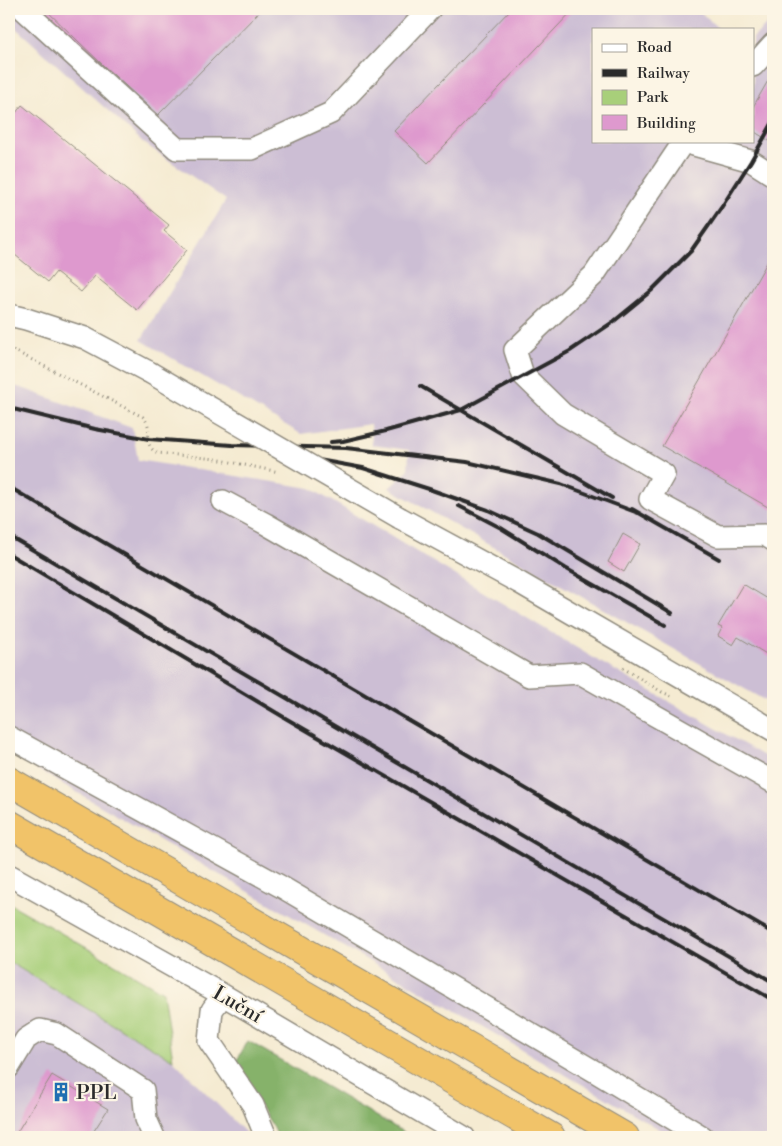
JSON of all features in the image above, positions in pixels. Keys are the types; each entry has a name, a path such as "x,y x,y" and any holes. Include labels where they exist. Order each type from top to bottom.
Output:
{"highway":[{"path":"9,781 625,1137"},
{"path":"9,824 551,1137"}],"street":[{"path":"23,9 177,149 252,149 331,113 430,9"},
{"path":"754,65 773,44"},
{"path":"773,175 751,161 683,142 594,275 515,350 523,375 563,414 664,474 650,499 718,536 765,535 773,540"},
{"path":"9,315 85,338 148,372 400,518 520,583 773,730"},
{"path":"223,501 529,676 580,673 773,782"},
{"path":"9,737 280,886 703,1137"},
{"name":"Luční","path":"9,875 223,995 464,1137"},
{"path":"223,995 212,1010 209,1042 252,1105 266,1137"},
{"path":"9,1067 26,1038 40,1030 57,1034 143,1090 146,1119 154,1137"}],"path":[{"path":"9,348 143,417 149,427 148,443 153,451 158,454 216,459 288,474"},
{"path":"616,664 662,692 678,699"}],"shaded area":[{"path":"9,9 697,9 718,28 592,28 592,142 754,142 754,37 773,18 773,705 389,488 408,471 409,450 372,445 371,424 301,434 141,340 226,200 144,143 9,22"},
{"path":"9,385 132,428 138,460 310,488 602,663 773,761 773,1137 673,1137 9,753"},
{"name":"PPL","path":"9,962 173,1060 250,1137 9,1137"}],"green space":[{"path":"9,903 163,992 173,1060 9,962"},
{"path":"248,1041 412,1137 278,1137 234,1065"}],"building":[{"path":"45,9 262,9 158,115"},
{"path":"511,9 574,9 428,163 394,131"},
{"path":"773,72 773,143 754,132 754,105"},
{"path":"22,105 169,225 164,231 187,250 137,310 95,276 81,292 56,272 48,282 9,250 9,122"},
{"path":"773,252 773,510 662,446"},
{"path":"623,534 640,544 624,572 608,562"},
{"path":"743,584 773,602 773,658 738,637 733,645 718,636 722,628 718,626"},
{"name":"PPL","path":"52,1075 108,1109 90,1137 14,1137"}],"railway":[{"path":"331,442 386,431 461,410 570,351 613,322 651,291 691,251 751,161 773,122"},
{"path":"420,386 612,498"},
{"path":"9,408 95,429 149,439 232,445 346,448 467,462 561,484 638,513"},
{"path":"269,451 363,468 488,510 538,533 672,613"},
{"path":"9,487 773,933"},
{"path":"459,506 501,528 565,568 665,625"},
{"path":"632,509 719,559"},
{"path":"9,536 773,982"},
{"path":"9,554 287,719 773,1000"}],"place":[{"name":"PPL","path":"61,1092"}]}
